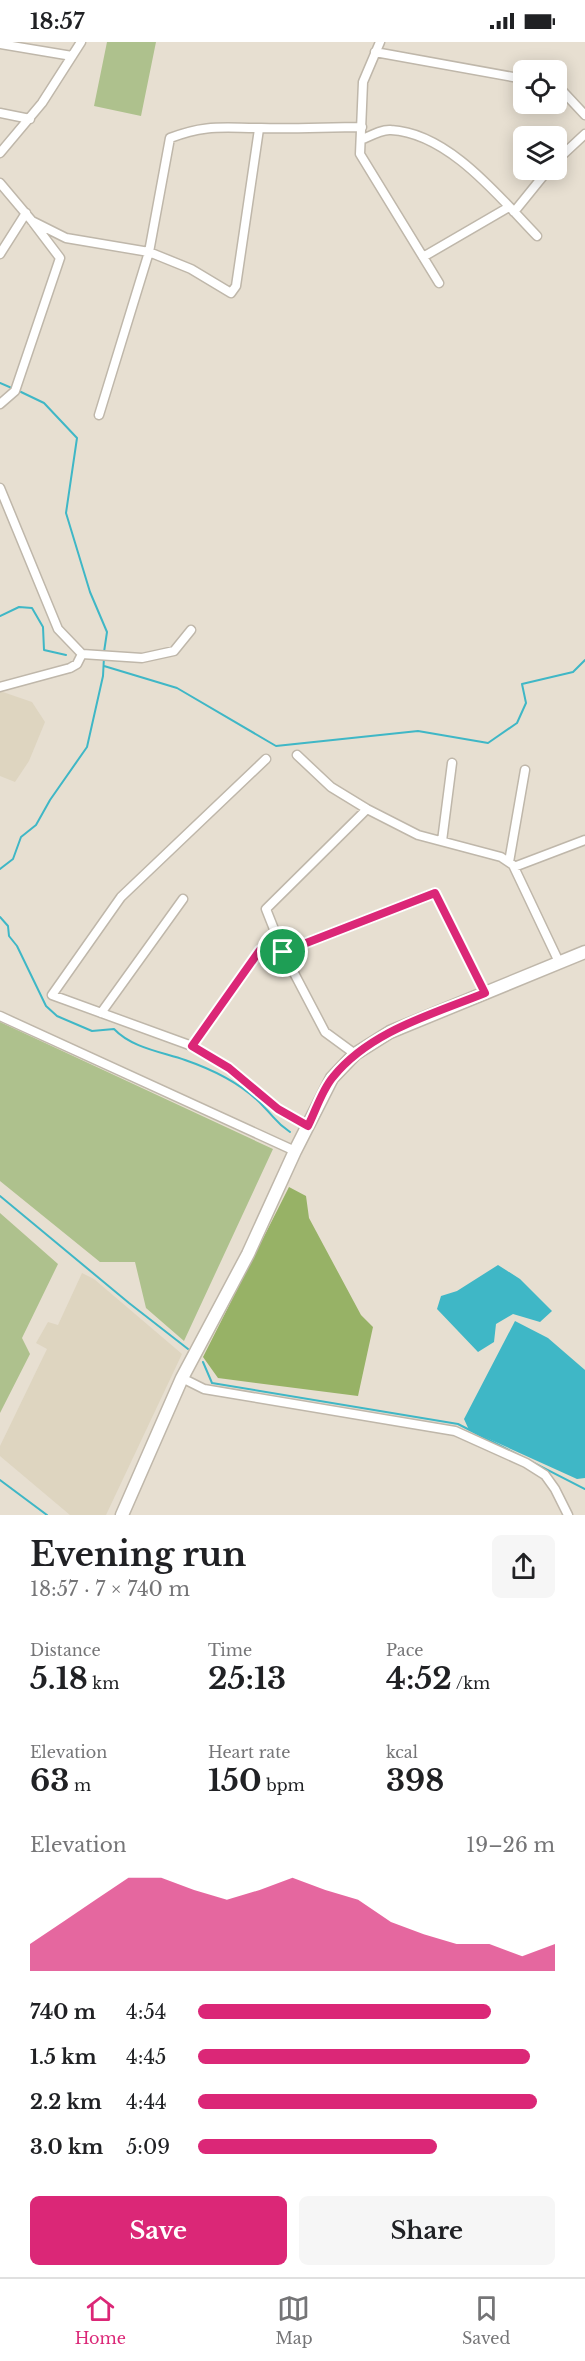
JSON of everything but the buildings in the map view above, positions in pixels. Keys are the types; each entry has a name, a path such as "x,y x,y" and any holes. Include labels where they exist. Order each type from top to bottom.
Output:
{"main road":[{"path":"122,1515 182,1378 248,1254 295,1151 332,1078 355,1054 390,1032 585,952"}],"street":[{"path":"0,153 30,119 81,42"},
{"path":"380,42 363,82 360,154 439,283"},
{"path":"0,44 72,56"},
{"path":"375,52 513,77"},
{"path":"567,96 585,115"},
{"path":"0,113 30,119"},
{"path":"99,415 149,252 170,138 194,129 214,126 259,129 362,127"},
{"path":"32,221 66,238 149,252 191,269 231,292 236,286 259,129"},
{"path":"361,140 389,129 419,135 455,156 512,209 537,236"},
{"path":"567,151 585,134"},
{"path":"423,257 512,209 539,180"},
{"path":"0,183 60,258 15,391 0,404"},
{"path":"0,254 26,213"},
{"path":"0,488 19,539 58,629 82,654 142,658 174,651 191,630"},
{"path":"0,687 70,668 77,664 82,654"},
{"path":"297,755 331,787 367,809 418,835 501,857 512,865 559,962"},
{"path":"266,759 121,897 52,995 192,1046 229,1068 278,1109 308,1126"},
{"path":"442,841 453,763"},
{"path":"512,865 525,770"},
{"path":"355,1054 325,1032 283,952 266,909 367,809"},
{"path":"512,865 585,840"},
{"path":"192,1046 260,950 283,952 435,893 485,993"},
{"path":"101,1013 183,899"},
{"path":"0,1016 295,1151"},
{"path":"182,1378 204,1389 455,1431 526,1463 544,1475 555,1489 568,1515"}],"shaded area":[{"path":"0,691 32,702 45,722 29,761 15,782 0,776"},
{"path":"82,1273 94,1279 182,1354 106,1515 70,1515 0,1456 0,1446 47,1349 36,1343 48,1322 58,1325"}],"green space":[{"path":"107,42 156,42 141,116 94,106"},
{"path":"0,1022 273,1149 184,1341 146,1308 135,1262 100,1262 0,1181"},
{"path":"289,1187 306,1196 309,1218 361,1315 373,1327 358,1396 218,1378 203,1357"},
{"path":"0,1213 58,1264 22,1338 30,1354 0,1413"}],"water":[{"path":"498,1265 520,1279 552,1311 540,1322 513,1314 496,1324 494,1342 478,1352 437,1309 441,1296 457,1291"},
{"path":"515,1321 548,1338 585,1370 585,1478 577,1479 469,1430 464,1419"}],"waterway":[{"path":"0,383 14,389"},
{"path":"19,391 44,403 77,438 66,513 90,592 107,632 104,652"},
{"path":"0,616 19,607 32,608 43,627 44,650 66,655"},
{"path":"0,869 13,859 21,837 36,825 50,800 87,747 103,676 104,657"},
{"path":"104,666 177,688 276,746 418,731 488,743 517,723 526,703 522,684 573,672 585,660"},
{"path":"0,917 8,926 9,936 17,946 46,1006 57,1016 92,1031 114,1029 138,1045 207,1068 247,1091 290,1132"},
{"path":"0,1196 188,1349"},
{"path":"203,1362 212,1383 458,1424 585,1489"},
{"path":"0,1480 47,1515"}],"route":[{"path":"435,893 485,993 390,1032 355,1054 332,1078 308,1126 278,1109 229,1068 192,1046 260,950 283,952 435,893"}]}
